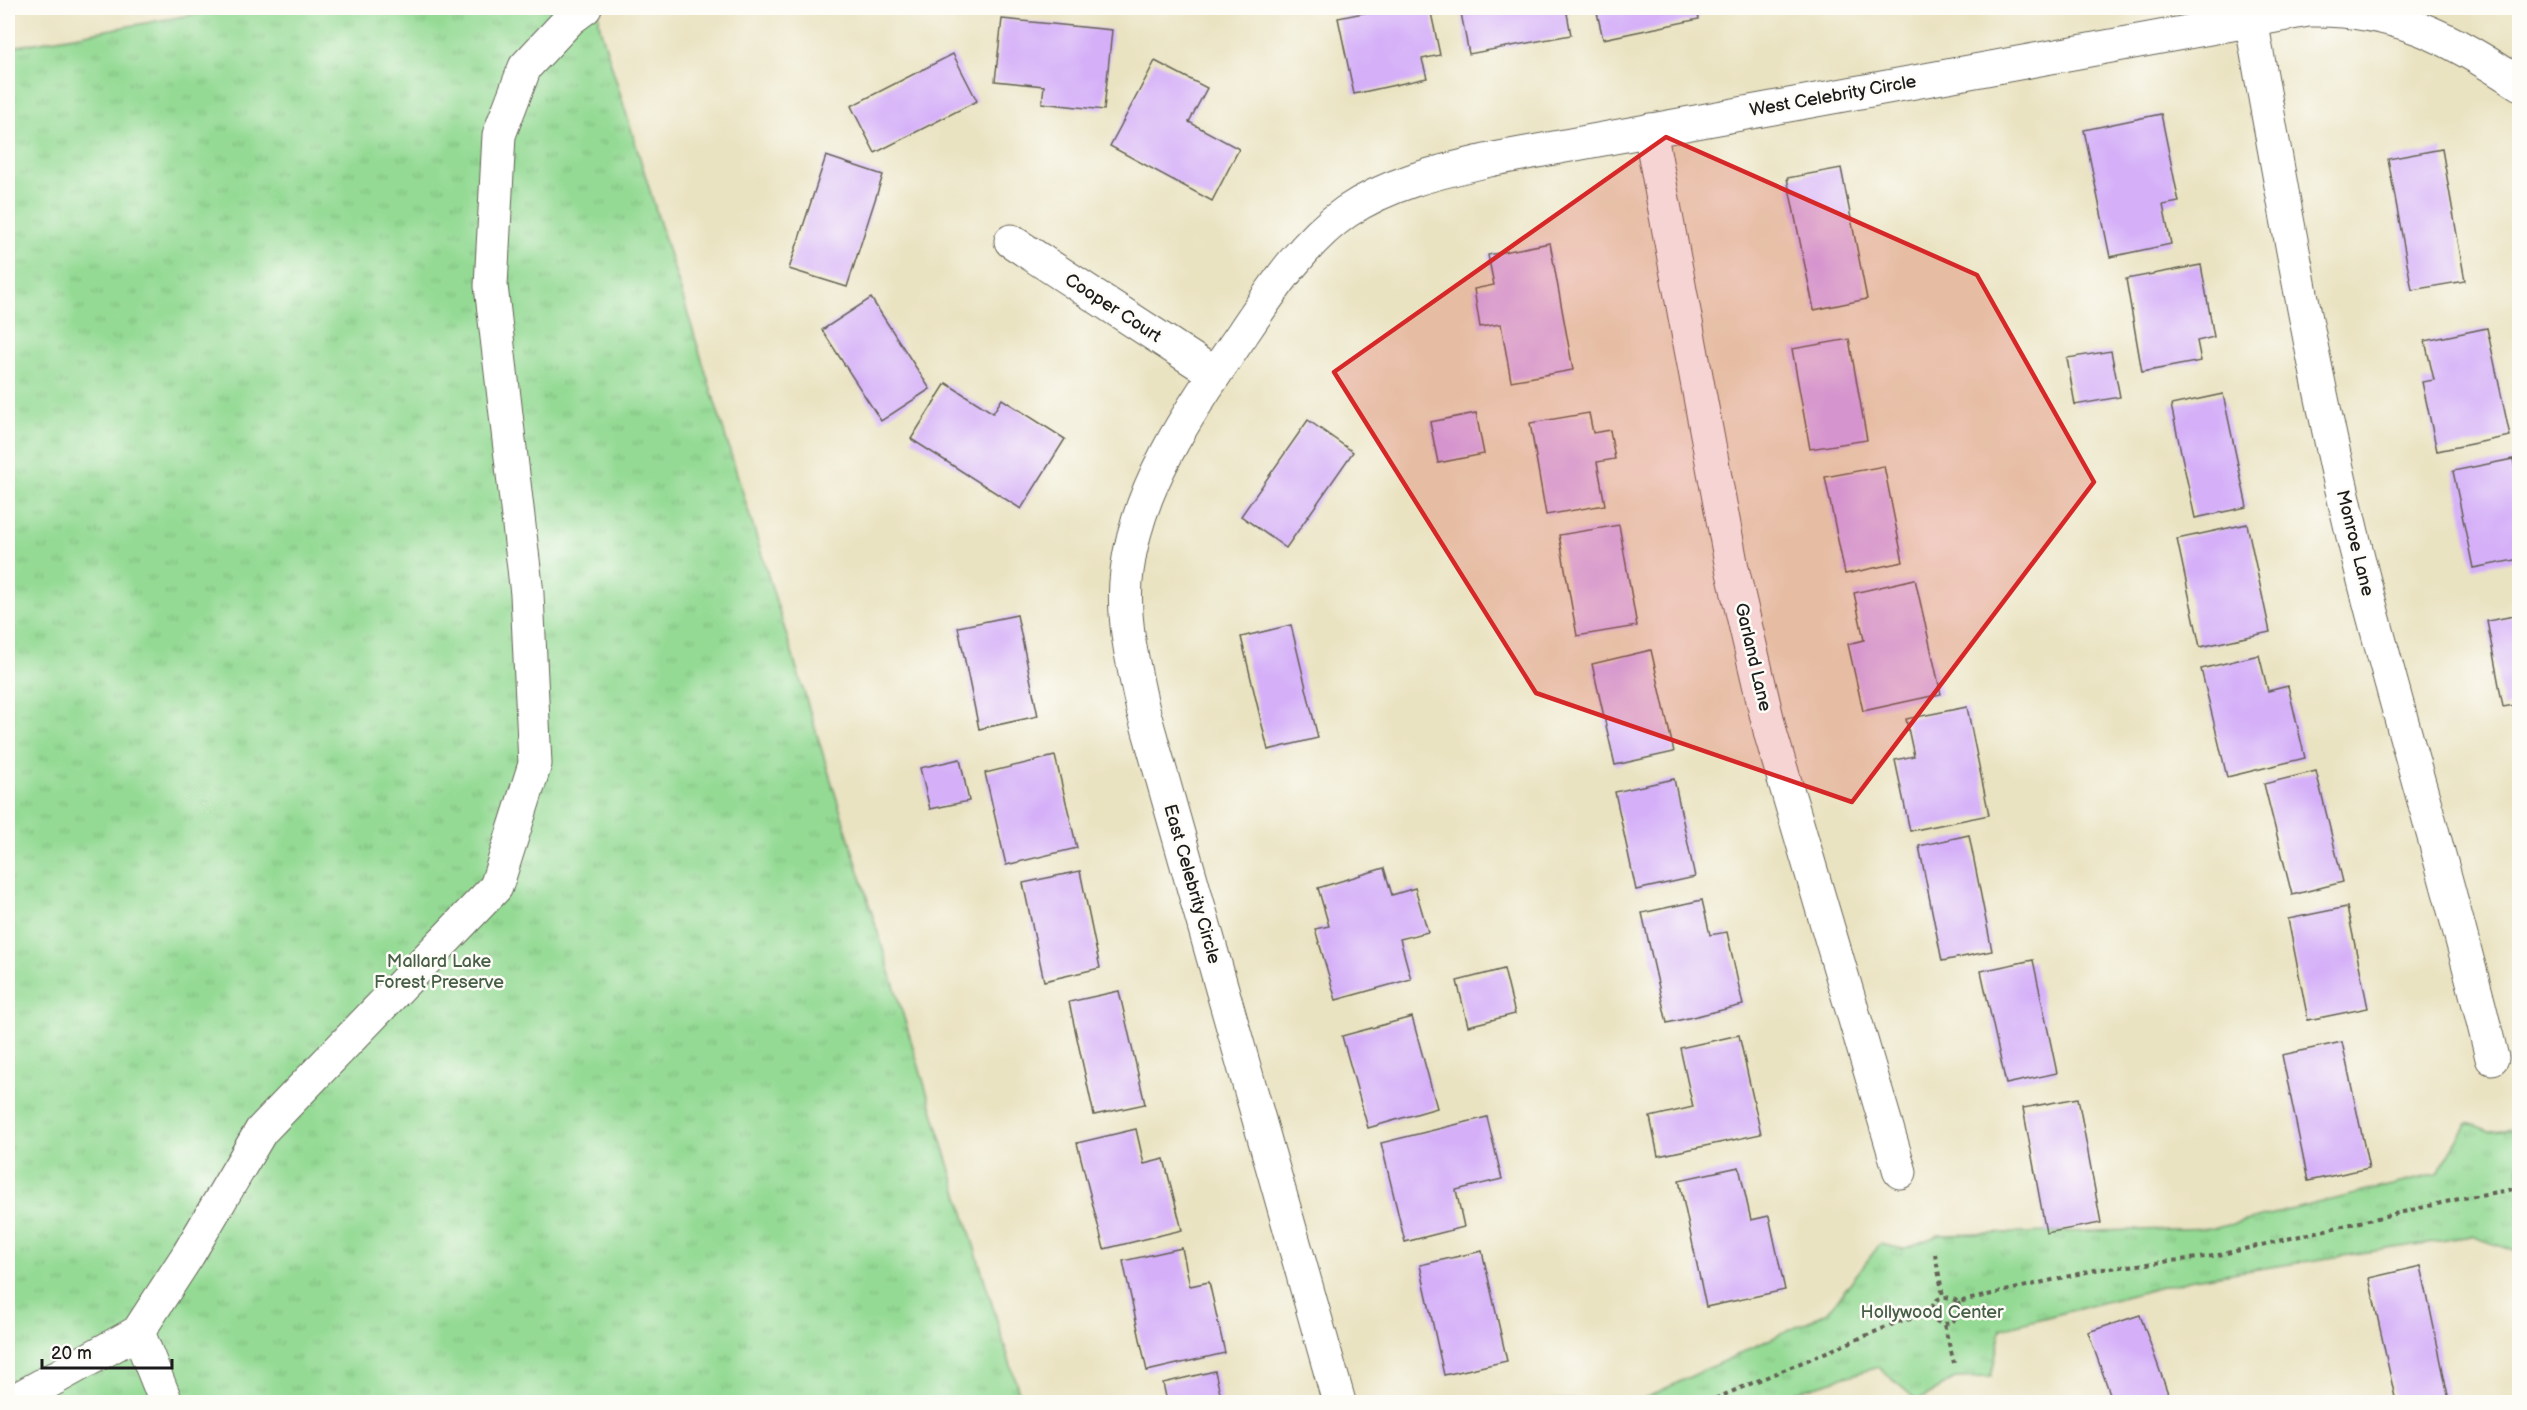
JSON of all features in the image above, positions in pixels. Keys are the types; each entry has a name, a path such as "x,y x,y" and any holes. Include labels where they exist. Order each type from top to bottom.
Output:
{"street":[{"path":"12,1402 138,1332 188,1255 261,1131 496,886 535,764 527,594 491,286 499,135 525,67 570,19 585,8"},
{"name":"West Celebrity Circle","path":"1215,374 1278,280 1345,213 1383,191 1430,173 1650,130 2308,10 2348,9 2431,32 2475,55 2520,84"},
{"name":"Monroe Lane","path":"2251,20 2319,392 2362,577 2476,988 2492,1058"},
{"name":"Garland Lane","path":"1650,130 1732,568 1768,724 1900,1172"},
{"name":"Cooper Court","path":"1011,241 1215,374"},
{"name":"East Celebrity Circle","path":"1215,374 1168,452 1149,491 1134,534 1127,572 1125,610 1130,652 1143,710 1339,1402"},
{"path":"138,1332 164,1397 163,1402"}],"path":[{"path":"1958,1302 2095,1270 2214,1256 2463,1198 2520,1188"},
{"path":"1935,1254 1943,1296"},
{"path":"1943,1296 1951,1297 1958,1302 1960,1310 1958,1318 1944,1325 1936,1322 1932,1315 1936,1300 1943,1296"},
{"path":"1707,1402 1901,1321 1932,1315"},
{"path":"1944,1325 1954,1363"}],"highlighted area":[{"path":"1666,137 1977,275 2094,482 1852,802 1536,693 1334,372"}],"green space":[{"name":"Mallard Lake Forest Preserve","path":"229,8 598,8 600,28 1022,1402 8,1402 8,48"},
{"name":"Hollywood Center","path":"2468,1123 2490,1131 2519,1129 2519,1253 2472,1236 2193,1279 2001,1329 1991,1377 1955,1378 1918,1401 1878,1367 1762,1402 1439,1402 1643,1399 1828,1312 1880,1244 1903,1249 1939,1235 2216,1228 2437,1174"}],"building":[{"path":"1388,8 1430,8 1440,55 1422,59 1427,78 1354,94 1338,18"},
{"path":"1460,8 1566,8 1571,35 1469,54"},
{"path":"1596,8 1697,8 1699,19 1603,39"},
{"path":"1002,19 1112,30 1104,110 1042,103 1044,86 995,81"},
{"path":"953,54 977,101 875,153 851,106"},
{"path":"1155,61 1207,88 1189,122 1239,149 1212,201 1110,146"},
{"path":"2161,114 2179,202 2163,205 2171,244 2110,257 2084,130"},
{"path":"2442,149 2465,281 2412,290 2388,159"},
{"path":"826,156 883,175 847,287 789,269"},
{"path":"1841,168 1867,299 1814,310 1787,178"},
{"path":"1550,243 1573,370 1511,381 1501,324 1480,327 1474,289 1494,285 1488,255"},
{"path":"2201,265 2214,337 2197,341 2201,361 2142,372 2126,279"},
{"path":"871,298 930,389 881,421 822,330"},
{"path":"2487,328 2510,436 2437,451 2422,382 2434,380 2425,341"},
{"path":"1849,339 1867,440 1810,449 1792,349"},
{"path":"2111,351 2120,397 2075,405 2067,358"},
{"path":"946,383 993,413 1002,399 1065,439 1021,509 911,439"},
{"path":"2223,394 2247,507 2195,518 2171,405"},
{"path":"1476,413 1484,454 1438,463 1430,422"},
{"path":"1589,413 1593,433 1610,430 1615,459 1597,462 1605,505 1546,515 1530,423"},
{"path":"1308,420 1353,452 1286,548 1241,516"},
{"path":"2513,459 2520,491 2520,559 2473,568 2453,471"},
{"path":"1884,466 1903,562 1845,574 1825,477"},
{"path":"2247,524 2270,632 2200,647 2177,539"},
{"path":"1619,525 1637,626 1577,636 1559,535"},
{"path":"1915,579 1941,694 1863,711 1848,644 1864,640 1854,593"},
{"path":"1017,615 1038,716 979,729 958,627"},
{"path":"2520,615 2520,704 2503,707 2487,621"},
{"path":"1291,625 1318,738 1268,750 1241,637"},
{"path":"1651,650 1674,752 1615,765 1592,664"},
{"path":"2259,655 2268,691 2288,686 2305,758 2227,777 2201,669"},
{"path":"1967,707 1989,815 1910,831 1895,760 1914,756 1906,719"},
{"path":"1055,756 1077,848 1006,865 985,773"},
{"path":"960,759 969,801 930,809 920,768"},
{"path":"2316,771 2343,882 2292,895 2264,784"},
{"path":"1674,779 1695,877 1636,890 1615,792"},
{"path":"1969,835 1992,951 1942,961 1919,846"},
{"path":"1384,868 1392,895 1415,888 1428,932 1400,939 1411,979 1336,1000 1315,929 1329,926 1318,888"},
{"path":"1080,871 1100,968 1044,981 1023,883"},
{"path":"1702,900 1710,935 1727,932 1743,1005 1667,1023 1642,913"},
{"path":"2347,907 2368,1008 2308,1020 2288,919"},
{"path":"2033,960 2057,1073 2006,1084 1981,971"},
{"path":"1504,969 1515,1014 1468,1026 1457,981"},
{"path":"1119,991 1145,1104 1094,1115 1069,1002"},
{"path":"1412,1017 1437,1108 1368,1128 1342,1036"},
{"path":"1739,1035 1761,1134 1658,1156 1650,1117 1693,1107 1680,1048"},
{"path":"2342,1042 2369,1168 2308,1181 2282,1055"},
{"path":"2078,1098 2101,1223 2046,1233 2023,1108"},
{"path":"1487,1117 1502,1179 1456,1190 1464,1227 1405,1242 1381,1143"},
{"path":"1136,1129 1144,1164 1164,1159 1182,1230 1104,1249 1077,1143"},
{"path":"1739,1167 1751,1220 1769,1216 1785,1290 1706,1307 1679,1180"},
{"path":"1182,1248 1190,1286 1209,1282 1225,1353 1147,1371 1123,1261"},
{"path":"1482,1251 1507,1361 1444,1375 1420,1265"},
{"path":"2421,1266 2449,1400 2396,1402 2369,1278"},
{"path":"2140,1315 2171,1402 2113,1402 2088,1332"},
{"path":"1215,1371 1222,1402 1167,1402 1163,1383"}]}
